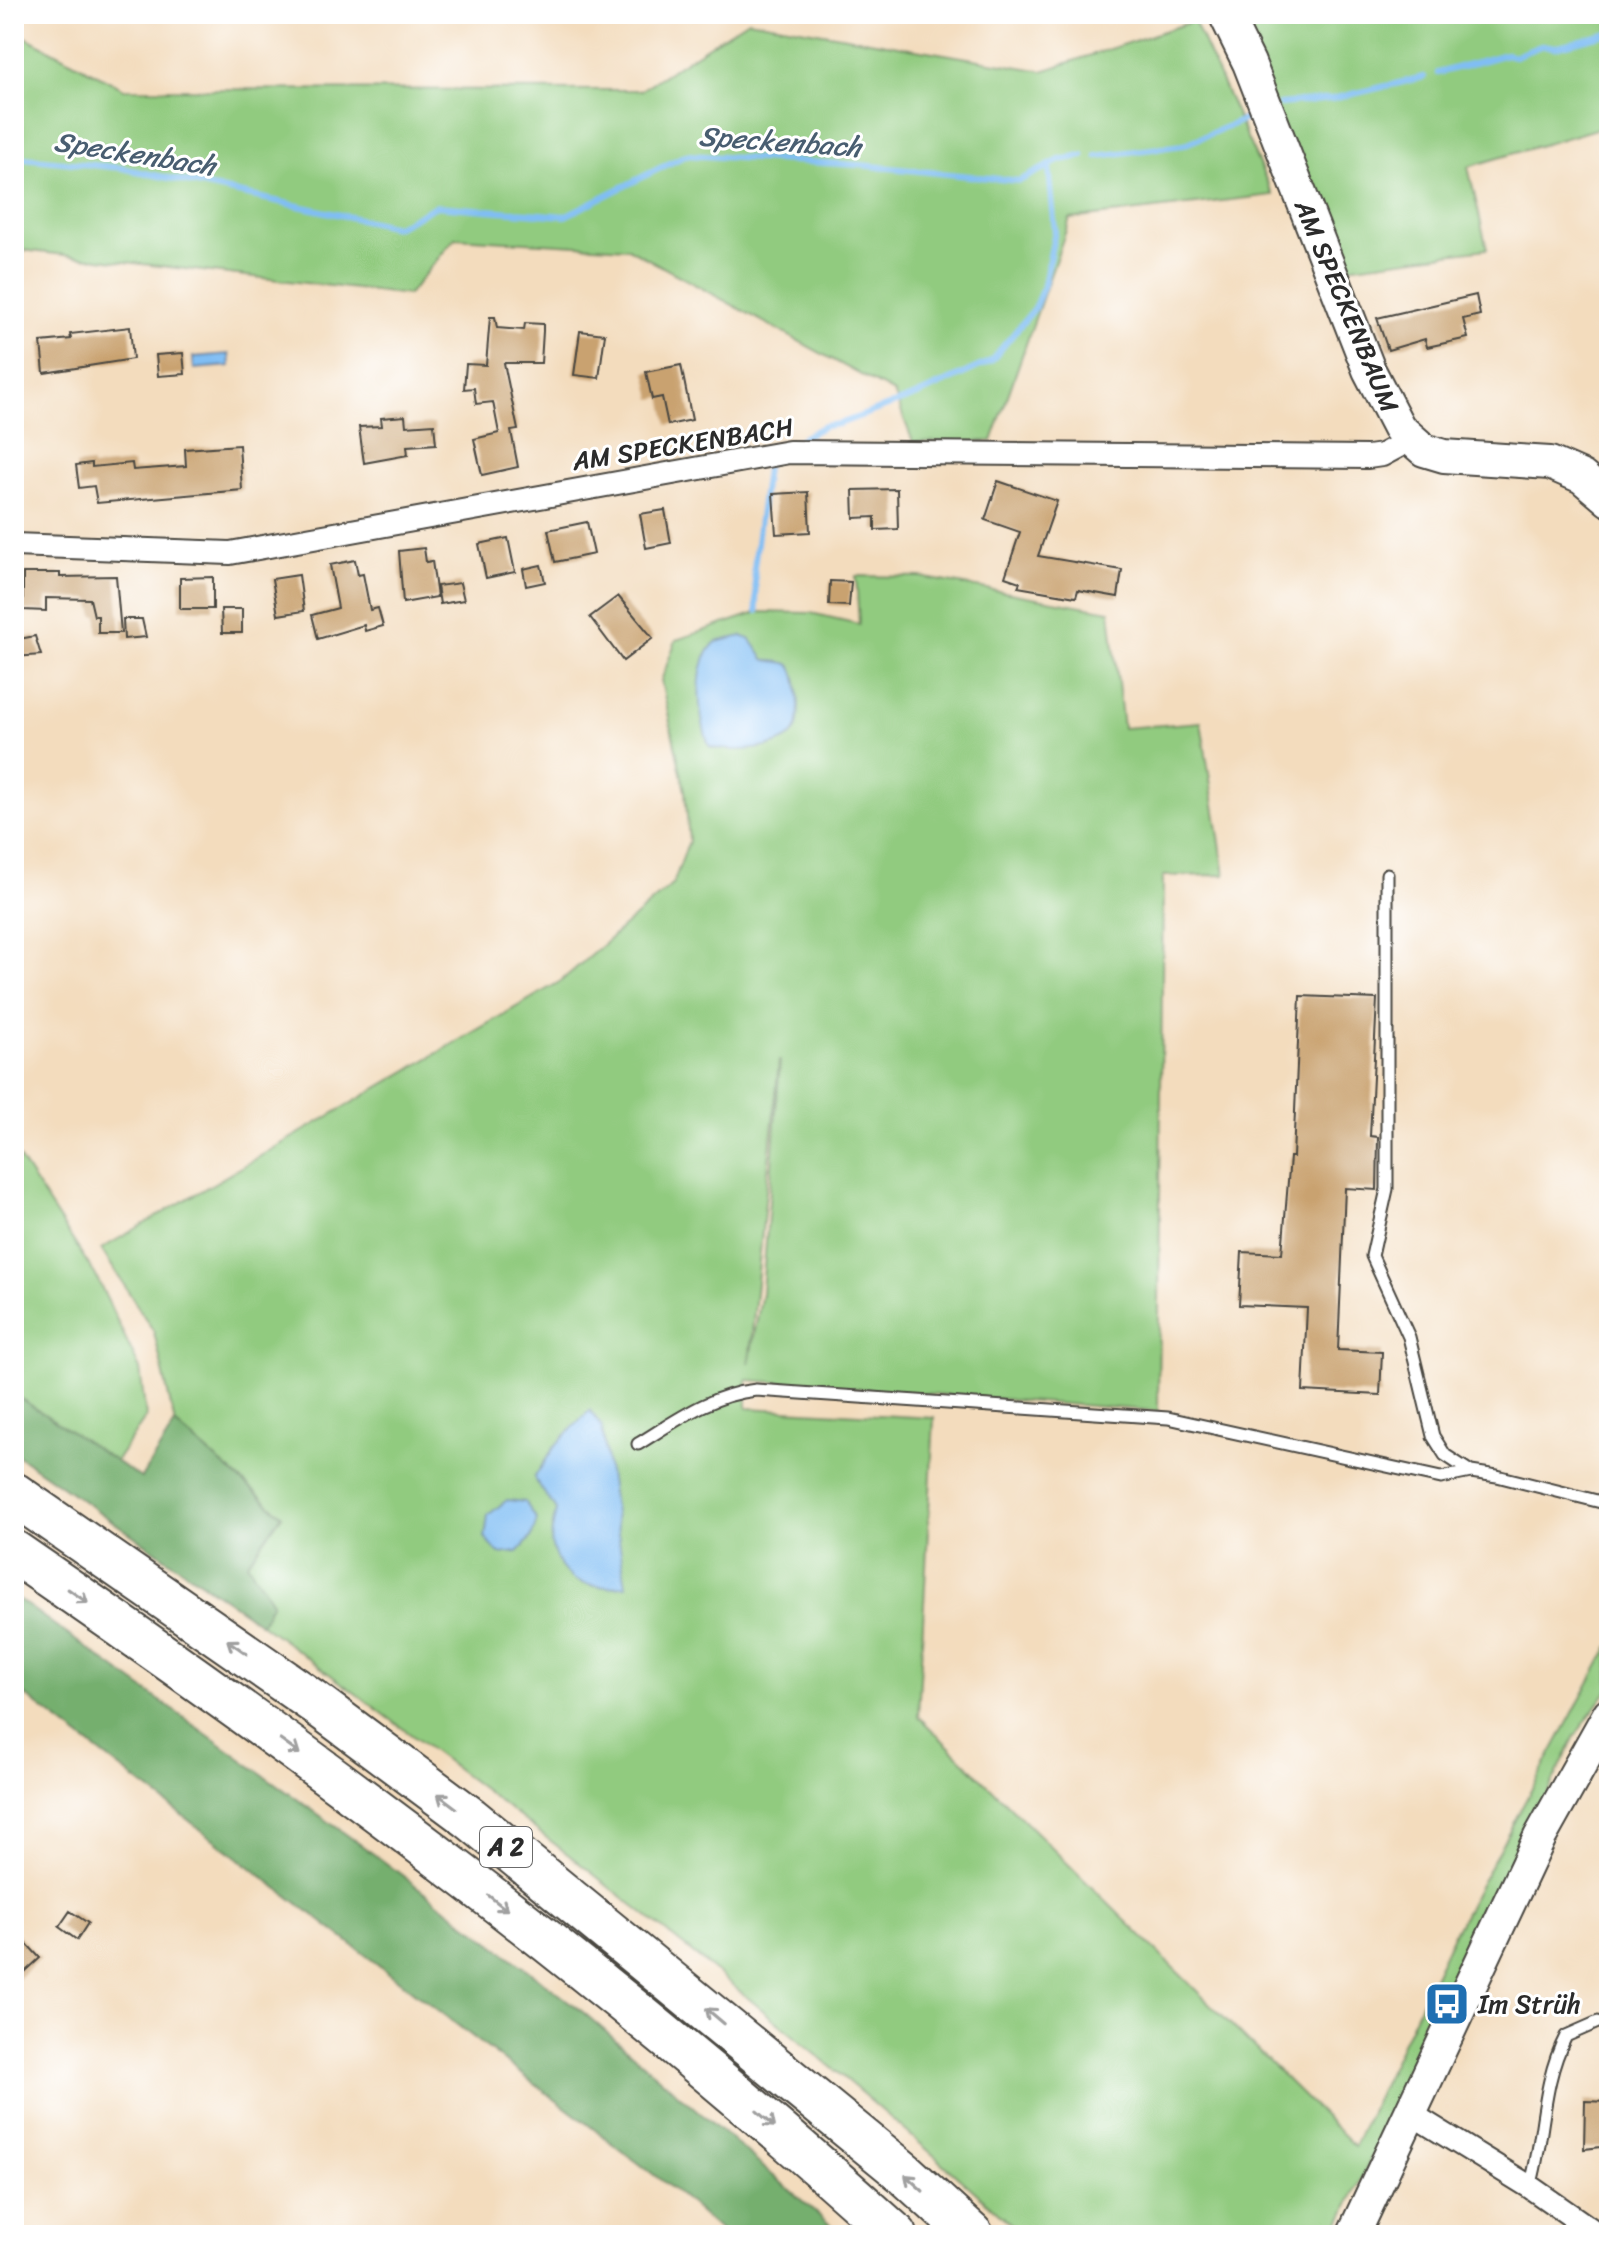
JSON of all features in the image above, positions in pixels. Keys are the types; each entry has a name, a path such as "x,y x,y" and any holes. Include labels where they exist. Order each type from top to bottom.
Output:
{"highway":[{"name":"A 2","path":"14,1494 314,1702 470,1818 867,2142 972,2235"},
{"name":"A 2","path":"14,1552 435,1853 729,2087 896,2235"}],"main road":[{"name":"AM SPECKENBAUM","path":"1225,14 1249,63 1369,370 1387,409 1410,440 1424,450 1444,456 1550,463 1582,477 1609,500"},
{"path":"1353,2235 1540,1837 1609,1714"}],"street":[{"name":"AM SPECKENBACH","path":"14,545 230,553 789,452 1368,457 1382,455 1410,440"},
{"path":"1410,2113 1530,2187 1599,2235"}],"lane":[{"path":"1387,874 1387,1189 1372,1256 1409,1337 1433,1436 1445,1455 1471,1472 1609,1504"},
{"path":"638,1444 709,1400 756,1390 1168,1418 1441,1478 1471,1472"},
{"path":"1530,2187 1542,2142 1548,2078 1558,2051 1570,2033 1598,2022"}],"green space":[{"path":"1235,14 1609,14 1609,125 1468,167 1487,249 1339,268"},
{"path":"748,20 1043,71 1194,21 1273,195 1070,219 992,441 913,442 894,393 628,248 455,238 408,295 14,249 14,31 124,89 641,90"},
{"path":"856,576 920,577 1110,611 1123,728 1201,722 1225,875 1163,876 1158,1411 747,1380 747,1408 934,1418 918,1716 1354,2146 1454,1933 1609,1646 1609,1689 1575,1736 1334,2235 1023,2235 839,2074 650,1919 261,1624 272,1602 247,1563 282,1515 175,1424 154,1332 101,1249 561,981 673,884 689,841 685,791 661,681 676,640 759,612 811,613 859,624","holes":["780,1061 762,1293 749,1363"]},
{"path":"14,1150 96,1276 140,1369 146,1417 115,1462 14,1394"},
{"path":"14,1394 141,1478 175,1424 282,1515 247,1563 272,1602 261,1624 14,1453"},
{"path":"14,1596 382,1860 583,2012 842,2235 725,2235 679,2194 14,1687"}],"water":[{"path":"229,354 230,366 194,369 193,357"},
{"path":"742,636 751,640 764,659 786,663 792,668 798,695 798,724 790,736 769,746 729,750 709,746 700,706 703,664 716,642"},
{"path":"590,1410 602,1427 626,1586 590,1586 571,1578 564,1570 551,1543 556,1510 534,1478 555,1446"},
{"path":"507,1500 525,1502 537,1520 531,1538 518,1552 499,1554 485,1538 488,1515"}],"building":[{"path":"1476,295 1480,315 1463,319 1468,338 1427,347 1425,339 1388,350 1377,318"},
{"path":"490,317 495,317 497,328 524,330 525,323 543,324 543,331 541,363 504,363 518,430 511,431 518,467 482,475 474,439 499,433 493,402 476,404 474,388 464,389 466,364 486,365"},
{"path":"130,327 133,359 44,373 41,342 71,339 70,334"},
{"path":"580,331 605,334 599,378 574,375"},
{"path":"183,353 185,374 158,376 156,355"},
{"path":"681,365 692,420 668,425 662,397 652,399 646,372"},
{"path":"405,416 406,426 434,424 436,444 407,446 408,455 364,463 359,427 382,426 381,418"},
{"path":"239,445 242,490 97,503 94,486 79,488 76,465 92,463 92,467 132,463 133,470 186,466 185,449"},
{"path":"998,481 1057,501 1038,556 1122,570 1118,597 1078,590 1076,597 1018,587 1020,582 1005,577 1020,532 985,520"},
{"path":"897,489 898,529 875,530 875,517 854,518 853,490"},
{"path":"808,492 810,532 776,534 773,494"},
{"path":"665,510 671,543 646,548 640,514"},
{"path":"587,522 594,554 555,562 548,530"},
{"path":"508,538 515,572 486,578 479,544"},
{"path":"424,548 426,562 432,561 437,597 403,603 399,551"},
{"path":"355,560 358,575 363,574 370,610 378,608 383,626 365,631 364,625 318,639 312,615 338,608 330,565"},
{"path":"541,565 545,582 526,586 523,569"},
{"path":"23,573 60,573 60,577 116,576 121,633 98,633 98,616 94,616 90,599 46,598 46,611 23,610"},
{"path":"299,575 304,611 278,615 272,579"},
{"path":"213,577 213,609 180,609 180,578"},
{"path":"830,581 851,582 849,606 829,605"},
{"path":"460,583 464,600 440,604 437,586"},
{"path":"618,596 653,638 623,661 590,617"},
{"path":"221,609 242,609 242,633 222,633"},
{"path":"123,619 142,619 146,637 124,639"},
{"path":"35,636 41,655 14,657 14,640"},
{"path":"1300,996 1377,999 1370,1136 1378,1137 1377,1190 1345,1188 1338,1350 1382,1352 1380,1395 1303,1391 1307,1308 1239,1305 1242,1252 1282,1254 1290,1157 1293,1157"},
{"path":"70,1911 88,1923 77,1940 59,1927"},
{"path":"14,1930 40,1958 14,1982"},
{"path":"1585,2101 1609,2102 1609,2146 1584,2149"}],"waterway":[{"name":"Speckenbach","path":"1438,73 1506,54 1515,56 1543,45 1555,47 1609,33"},
{"name":"Speckenbach","path":"1280,104 1332,99 1424,77"},
{"name":"Speckenbach","path":"1097,156 1183,145 1255,115"},
{"name":"Speckenbach","path":"14,157 122,168 396,227 436,206 565,216 686,155 860,165 1019,181 1060,160 1083,156"},
{"path":"795,442 824,426 839,424 918,395 991,361 1034,309 1044,285 1055,231 1049,168"},
{"path":"757,611 754,568 766,468"}],"place":[{"name":"Im Strüh","path":"1447,2004"}]}
